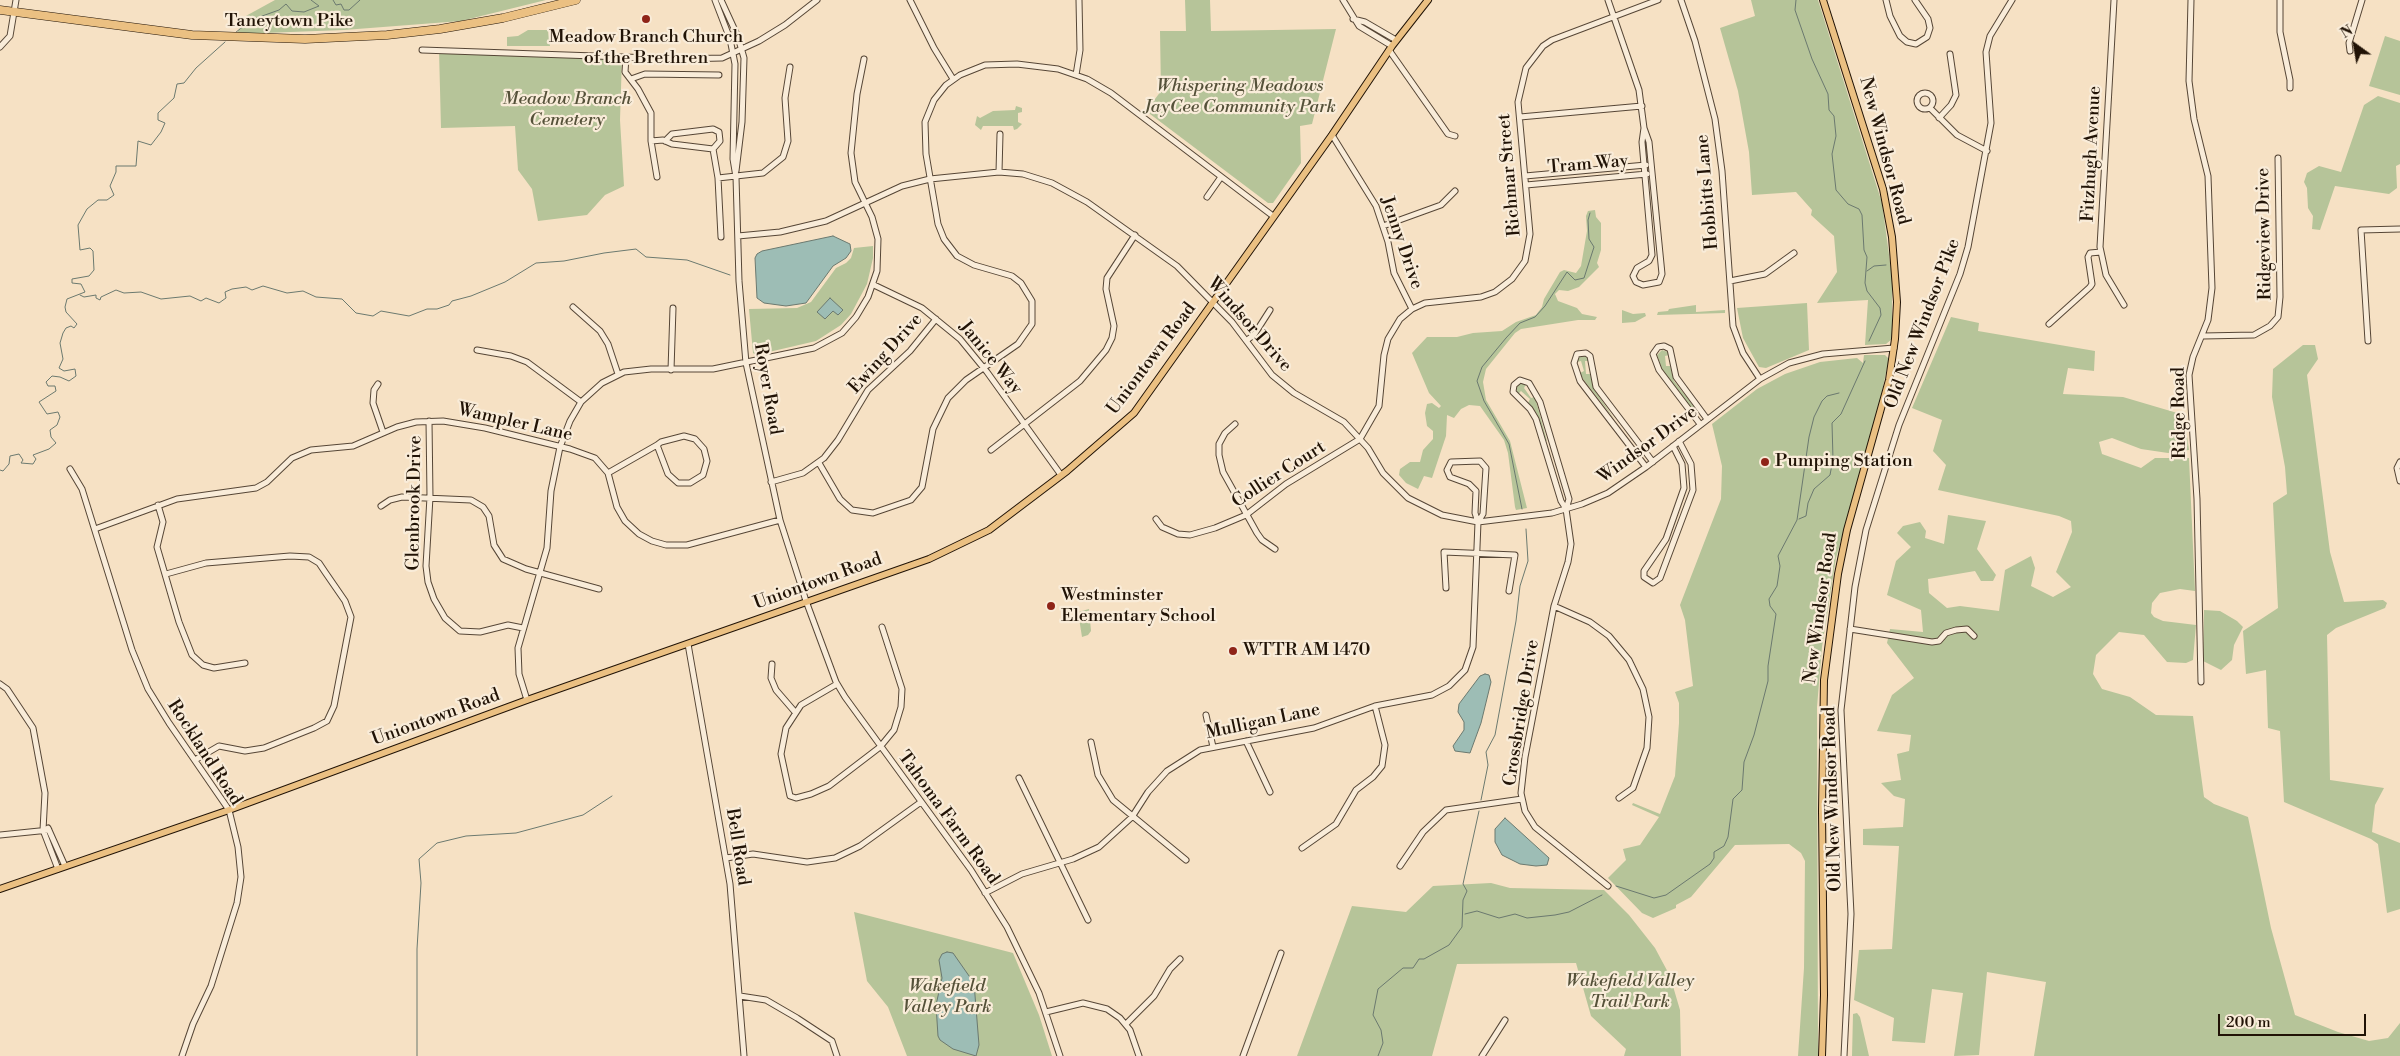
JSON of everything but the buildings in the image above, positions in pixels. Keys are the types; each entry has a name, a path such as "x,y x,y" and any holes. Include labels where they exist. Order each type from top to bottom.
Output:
{"highway":[{"name":"Taneytown Pike","path":"0,10 192,34 306,39 387,35 440,29 503,18 576,0"}],"main road":[{"name":"Uniontown Road","path":"0,888 228,810 527,700 928,559 976,538 1003,520 1061,475 1134,413 1332,135 1392,45 1428,0"},
{"name":"New Windsor Road","path":"1822,1056 1824,995 1822,811 1824,680 1833,601 1847,530 1884,403 1894,348 1896,280 1888,211 1873,154 1823,0"}],"street":[{"path":"0,47 10,36 16,0"},
{"name":"Royer Road","path":"715,0 725,23 734,54 732,138 736,177 746,363 780,520 806,601"},
{"name":"Royer Road","path":"721,0 743,50 742,122 736,177"},
{"path":"422,50 707,59 734,54 743,50 785,25 817,0"},
{"path":"910,0 934,48 953,79"},
{"path":"1076,75 1080,50 1080,0"},
{"path":"1343,0 1353,19 1364,22 1392,45 1448,134 1455,136"},
{"path":"1608,0 1642,106 1644,174 1652,255 1649,261 1637,268 1633,276 1636,282 1643,285 1659,282 1662,274 1653,173 1649,142 1644,128"},
{"name":"Richmar Street","path":"1360,439 1379,406 1388,339 1394,326 1412,309 1431,302 1488,295 1506,285 1517,274 1525,261 1530,240 1519,89 1526,68 1543,46 1562,35 1658,0"},
{"name":"Hobbitts Lane","path":"1681,0 1695,41 1715,119 1722,171 1736,336 1743,353 1760,379"},
{"path":"1886,0 1890,16 1900,36 1908,42 1916,44 1927,37 1930,28 1928,19 1915,0"},
{"name":"Old New Windsor Pike","path":"1871,513 1909,398 1962,266 1971,236 1987,150 1991,112 1986,52 1990,36 2012,0"},
{"name":"Fitzhugh Avenue","path":"2114,0 2101,252 2106,275 2124,305"},
{"name":"Ridge Road","path":"2191,0 2190,93 2207,167 2210,202 2211,304 2202,336 2193,357 2189,375 2197,499 2201,682"},
{"path":"2280,0 2280,32 2290,88"},
{"path":"2350,50 2349,43 2362,0"},
{"path":"1939,118 1951,105 1956,95 1950,54"},
{"path":"626,57 624,69 651,113 651,141 657,177"},
{"path":"527,700 518,662 522,628 540,573 550,531 552,491 560,447 570,421 581,402 594,389 618,374 643,370 712,369 814,348 834,338 856,317 874,285 879,248 876,229 855,182 851,152 856,94 864,59"},
{"path":"819,463 840,499 852,510 873,514 911,500 922,487 925,479 930,438 937,416 956,390 1018,344 1029,332 1034,316 1032,301 1026,288 1016,279 966,262 950,248 938,224 925,140 925,122 934,100 953,79 978,67 1005,63 1039,66 1076,75 1111,94 1273,216"},
{"path":"718,178 763,173 783,157 788,141 785,98 790,67"},
{"path":"631,79 645,74 719,75"},
{"path":"1520,117 1642,106"},
{"path":"1930,108 1957,135 1987,150"},
{"path":"665,141 672,134 712,130 719,132 720,141 713,149"},
{"path":"999,172 1000,134"},
{"name":"Jenny Drive","path":"1332,135 1376,206 1383,226 1394,273 1412,309"},
{"path":"651,141 665,141 672,144 713,149"},
{"path":"713,149 718,178 721,237"},
{"name":"Ridgeview Drive","path":"2202,336 2254,335 2270,326 2278,317 2280,297 2278,158"},
{"name":"Tram Way","path":"1525,176 1652,165"},
{"name":"Windsor Drive","path":"738,236 780,232 840,216 902,186 930,179 999,172 1035,177 1062,187 1134,235 1176,266 1213,302 1247,340 1261,362 1278,380 1305,400 1338,417 1360,439 1383,473 1408,498 1442,515 1478,522 1522,518 1566,509 1608,493 1653,462 1760,379 1790,363 1809,357 1894,348"},
{"name":"Tram Way","path":"1526,185 1653,173"},
{"path":"1207,197 1221,177"},
{"path":"1383,226 1440,205 1455,191"},
{"path":"2368,341 2360,230 2400,229"},
{"path":"991,450 1025,426 1086,376 1109,345 1114,326 1106,289 1107,278 1134,235"},
{"path":"2049,324 2090,287 2092,284 2088,257 2090,254 2101,252"},
{"path":"1730,281 1765,274 1794,253"},
{"name":"Janice Way","path":"874,285 904,298 936,319 960,339 984,368 1061,475"},
{"path":"573,307 600,331 608,344 618,374"},
{"path":"671,370 673,308"},
{"path":"1247,340 1254,335 1270,310"},
{"name":"Ewing Drive","path":"771,482 802,473 819,463 834,446 868,390 910,351 936,319"},
{"path":"1700,424 1659,370 1654,354 1658,347 1664,346 1670,350 1676,377 1707,419"},
{"path":"478,350 512,356 527,362 545,373 581,402"},
{"path":"1646,467 1580,381 1574,363 1577,354 1586,352 1590,356 1596,387 1653,462"},
{"name":"Crossbridge Drive","path":"1566,509 1561,501 1536,419 1530,409 1513,392 1513,386 1518,381 1527,381 1540,402 1569,499 1566,509 1570,553 1554,606 1525,757 1521,784 1522,798 1525,812 1535,827 1608,886"},
{"path":"378,384 374,390 372,403 383,432"},
{"name":"Wampler Lane","path":"95,529 130,518 158,505 177,499 256,488 267,482 300,454 318,449 353,446 383,432 409,424 429,421 472,425 560,447 595,458 608,473"},
{"name":"Glenbrook Drive","path":"429,421 430,497 426,575 430,589 440,611 455,628 466,632 480,632 508,626 522,628"},
{"path":"1235,424 1222,439 1219,456 1226,481 1262,540 1275,549"},
{"path":"656,445 668,474 678,483 690,483 703,474 706,469 706,455 701,444 696,439 677,436 656,445 608,473 617,507 625,520 639,534 652,541 666,545 687,545 780,520"},
{"name":"Collier Court","path":"1156,519 1162,527 1171,532 1190,534 1215,528 1246,514 1286,484 1360,439"},
{"path":"1673,446 1682,464 1684,488 1666,539 1644,571 1644,577 1653,583 1660,578 1693,490 1691,464 1679,441"},
{"path":"1480,461 1486,468 1483,514 1478,522 1476,490 1469,484 1450,477 1447,470 1451,462 1480,461"},
{"path":"2400,462 2397,468 2400,481"},
{"name":"Rockland Road","path":"70,469 82,489 110,585 143,679 155,702 228,810 240,866 241,877 237,903 211,986 193,1024 182,1056"},
{"path":"381,506 396,498 430,497 461,499 476,503 489,516 498,555 506,562 599,589"},
{"path":"158,505 163,522 157,547 183,634 196,660 203,665 214,668 245,662"},
{"name":"Old New Windsor Road","path":"1844,1056 1851,894 1841,710 1861,553 1871,513"},
{"name":"Mulligan Lane","path":"985,892 1022,874 1099,847 1132,817 1155,784 1173,765 1200,750 1314,728 1375,706 1432,695 1449,686 1465,670 1471,655 1474,638 1478,522"},
{"path":"1446,588 1444,552 1515,555 1509,591"},
{"path":"166,574 206,563 290,556 309,557 319,563 345,601 351,617 334,706 327,721 257,750 245,751 219,746 195,760"},
{"name":"Tahoma Farm Road","path":"806,601 837,684 985,892 1016,945 1046,1012 1060,1056"},
{"path":"1554,606 1590,622 1609,636 1629,660 1643,689 1649,717 1647,748 1633,788 1619,798"},
{"path":"837,684 808,700 795,712 783,737 781,754 790,796 796,798 824,789 880,747 894,730 902,699 900,680 882,627"},
{"path":"1850,629 1932,642 1939,641 1946,633 1956,630 1969,630 1974,636"},
{"name":"Bell Road","path":"688,644 726,858 744,1056"},
{"path":"772,664 771,678 776,690 795,712"},
{"path":"0,684 7,689 33,728 43,771 46,830 61,868"},
{"path":"1302,848 1336,824 1356,790 1373,777 1382,766 1385,745 1375,706"},
{"path":"1206,715 1212,747"},
{"path":"1246,741 1270,792"},
{"path":"1092,742 1095,765 1103,786 1113,800 1186,860"},
{"path":"1020,778 1088,920"},
{"path":"1400,866 1420,836 1434,819 1446,810 1522,798"},
{"path":"726,858 754,854 807,862 835,858 860,846 921,802"},
{"path":"0,835 46,830"},
{"path":"1243,1056 1281,953"},
{"path":"1126,1024 1154,996 1170,969 1180,959"},
{"path":"740,996 766,1000 798,1018 832,1041 836,1048 837,1056"},
{"path":"1046,1012 1083,1003 1107,1009 1126,1024 1137,1044 1139,1056"},
{"path":"1482,1056 1505,1020"}],"green space":[{"path":"275,0 546,0 461,21 344,30 237,34 244,17"},
{"name":"Whispering Meadows JayCee Community Park","path":"1185,0 1210,0 1211,31 1336,29 1312,124 1300,126 1301,163 1273,203 1268,203 1146,111 1161,91 1160,31 1186,31"},
{"path":"1751,0 1818,0 1882,203 1892,277 1892,339 1886,344 1865,345 1868,300 1817,303 1837,272 1834,236 1811,215 1812,210 1796,192 1752,195 1749,152 1738,91 1720,28 1755,16"},
{"path":"528,30 548,30 550,46 507,46 507,37 518,36"},
{"path":"2385,36 2400,41 2400,95 2369,86"},
{"name":"Meadow Branch Cemetery","path":"439,50 622,57 620,120 624,186 605,195 587,215 538,221 532,189 518,170 515,126 441,128"},
{"path":"2378,96 2400,103 2400,164 2396,166 2397,188 2389,194 2335,186 2320,230 2312,229 2313,216 2308,208 2307,188 2304,182 2307,173 2319,166 2341,172 2364,105"},
{"path":"1016,106 1022,108 1022,112 1018,113 1018,122 1022,124 1017,129 1014,130 1013,126 983,126 981,130 975,125 977,116 980,118 993,111 1015,110"},
{"path":"1595,210 1596,217 1601,223 1601,250 1597,263 1599,267 1579,287 1568,291 1559,290 1555,294 1558,301 1577,308 1582,314 1597,317 1595,320 1578,320 1521,329 1515,333 1486,369 1483,382 1486,400 1510,441 1527,508 1516,510 1508,453 1504,440 1480,406 1469,405 1461,409 1454,418 1447,415 1446,436 1432,478 1424,476 1418,489 1406,483 1399,475 1400,469 1410,462 1420,462 1423,450 1433,439 1433,431 1427,426 1425,413 1427,404 1432,403 1439,408 1441,406 1429,393 1412,353 1427,337 1457,337 1473,333 1502,331 1516,322 1536,315 1560,272 1564,270 1576,273 1581,266 1587,231 1586,216 1588,211"},
{"path":"873,246 873,258 867,284 851,314 841,325 816,341 756,355 753,353 749,309 797,308 811,302 836,268 851,258 854,248"},
{"path":"1807,303 1809,350 1766,368 1759,367 1743,338 1737,308"},
{"path":"1696,305 1696,312 1725,310 1725,313 1657,315 1658,312 1668,311 1669,309"},
{"path":"1622,310 1633,314 1645,313 1646,316 1635,322 1622,323"},
{"path":"1951,317 1979,323 1978,331 2095,351 2094,371 2068,368 2063,394 2123,397 2184,415 2189,450 2168,453 2141,449 2112,438 2099,442 2102,454 2141,468 2155,458 2189,458 2195,591 2180,589 2160,593 2152,603 2151,613 2154,617 2163,621 2196,625 2193,660 2186,663 2167,662 2144,635 2119,632 2096,655 2093,674 2102,689 2130,697 2156,715 2193,716 2204,797 2214,804 2248,817 2271,928 2295,1015 2338,1032 2369,1041 2388,1038 2400,1023 2400,1056 2034,1056 2046,982 1987,972 1979,1055 1954,1056 1963,993 1932,989 1925,1043 1892,1041 1894,1018 1854,1000 1859,950 1892,949 1899,846 1863,845 1863,829 1903,827 1905,799 1894,796 1881,783 1901,780 1897,754 1909,751 1911,735 1877,731 1892,695 1914,678 1887,643 1890,629 1923,632 1921,610 1887,595 1896,561 1911,547 1897,533 1903,526 1920,522 1926,531 1925,538 1944,544 1948,515 1986,521 1977,549 1996,575 1993,581 1981,581 1975,571 1928,579 1929,593 1947,608 1960,606 1999,611 2005,570 2031,556 2035,568 2031,586 2053,597 2071,587 2056,572 2072,532 2071,521 2059,516 1938,490 1946,465 1933,451 1942,420 1912,408"},
{"path":"2303,345 2315,345 2318,359 2307,375 2330,552 2344,602 2383,600 2387,603 2385,608 2336,628 2327,635 2330,780 2384,788 2375,805 2372,832 2400,843 2400,909 2387,913 2378,844 2371,839 2284,802 2280,731 2268,728 2266,670 2246,674 2243,631 2278,608 2273,503 2287,494 2285,467 2272,397 2273,369"},
{"path":"1662,350 1668,352 1669,355 1665,356 1666,366 1670,366 1674,381 1696,409 1693,411 1663,372 1657,355"},
{"path":"1585,355 1589,361 1585,361 1586,374 1590,374 1594,389 1615,420 1580,373 1584,371 1581,361 1577,362 1579,356"},
{"path":"1864,355 1885,355 1889,359 1878,410 1836,558 1822,647 1817,707 1818,1056 1798,1056 1804,968 1805,861 1801,853 1789,844 1735,845 1691,897 1676,905 1676,908 1653,918 1642,913 1608,878 1626,860 1623,849 1640,845 1659,817 1632,805 1633,803 1660,814 1675,776 1679,703 1675,692 1693,686 1685,620 1680,605 1721,499 1722,466 1712,424 1757,389 1785,374 1820,362 1857,358 1863,363"},
{"path":"1520,383 1526,384 1524,388 1531,398 1535,397 1547,441 1544,440 1537,414 1528,403 1530,399 1521,391 1518,394 1517,392 1516,388"},
{"path":"1089,609 1091,631 1088,635 1082,637 1078,612"},
{"path":"2204,610 2220,611 2243,627 2234,645 2232,660 2221,670 2203,661"},
{"name":"Wakefield Valley Trail Park","path":"1491,883 1510,888 1604,890 1629,915 1655,948 1670,976 1680,1010 1681,1056 1624,1056 1626,1049 1591,1016 1576,963 1457,964 1432,1056 1297,1056 1352,906 1406,912 1433,886"},
{"name":"Wakefield Valley Park","path":"854,912 1013,953 1039,1015 1052,1056 907,1056 888,1007 867,981"},
{"path":"1857,1013 1860,1017 1869,1056 1852,1056 1853,1014"}],"water":[{"path":"833,236 850,244 851,251 846,258 833,266 806,303 786,306 764,303 757,298 755,258 757,254 762,251"},
{"path":"830,298 843,310 838,315 833,311 825,319 817,312"},
{"path":"1489,675 1491,682 1481,723 1470,753 1455,751 1453,746 1464,730 1464,722 1458,712 1459,704 1480,676"},
{"path":"1505,818 1549,858 1547,865 1520,864 1502,855 1495,842 1495,829"},
{"path":"947,952 953,953 974,983 979,1045 976,1056 953,1049 940,1040 938,1036 936,1005 942,978 939,960 942,954"}],"waterway":[{"path":"235,33 251,20 279,10 286,4 292,11 304,12 319,6 311,0"},
{"path":"333,0 336,5 341,4 344,10 349,10 360,0"},
{"path":"1796,0 1795,10 1812,59 1828,94 1829,110 1834,116 1836,136 1832,154 1836,190 1848,204 1859,209 1862,215 1864,250 1867,257 1865,283 1867,291 1880,308 1881,315 1869,341"},
{"path":"0,470 3,471 9,464 10,456 19,454 23,460 21,463 33,464 36,459 33,455 49,449 56,443 51,437 50,430 57,425 60,417 58,412 47,414 39,402 56,391 55,386 48,386 46,382 52,376 69,381 76,376 75,369 64,371 59,368 63,359 60,343 63,333 66,328 71,326 74,328 77,324 66,312 67,299 85,292 81,284 72,283 72,279 89,276 94,270 93,251 90,248 80,250 78,225 87,209 98,200 107,200 114,195 110,186 116,172 116,166 136,166 138,141 151,145 161,132 165,123 158,120 158,113 174,98 177,84 184,83 196,68 225,42"},
{"path":"1522,509 1509,444 1484,401 1477,381 1482,367 1520,323 1535,317 1545,306 1567,272 1575,280 1584,278 1594,247 1589,239 1588,220 1590,213"},
{"path":"80,295 84,297 96,295 96,298 100,300 101,297 116,290 124,293 141,292 161,299 190,296 201,301 206,298 219,303 226,298 225,292 232,289 246,287 252,290 263,286 287,293 303,291 316,297 342,299 356,313 373,316 381,311 409,316 427,309 437,309 449,305 452,301 471,296 505,282 536,263 564,261 604,253 636,249 646,257 687,260 730,275"},
{"path":"1867,271 1874,266 1886,265"},
{"path":"1799,519 1806,516 1808,503 1814,489 1830,475 1833,459 1832,423 1841,414 1865,361"},
{"path":"1616,886 1654,898 1666,895 1710,864 1714,858 1714,852 1724,846 1728,837 1733,799 1742,790 1744,762 1754,735 1768,681 1768,666 1776,614 1770,606 1769,599 1777,586 1780,566 1778,556 1797,520 1809,437 1814,417 1822,401 1827,396 1839,393"},
{"path":"1481,800 1488,765 1486,752 1495,735 1516,621 1520,586 1528,561 1526,529"},
{"path":"417,1056 417,949 421,883 419,859 437,843 466,836 516,833 583,815 612,796"},
{"path":"1378,1056 1383,1043 1381,1030 1373,1015 1378,989 1403,968 1413,968 1419,959 1424,959 1449,945 1462,927 1463,900 1467,891 1463,884 1479,811"},
{"path":"1465,914 1477,911 1499,918 1515,914 1527,918 1555,915 1569,912 1602,895"}],"place":[{"name":"Meadow Branch Church of the Brethren","path":"646,19"},
{"name":"Pumping Station","path":"1765,462"},
{"name":"Westminster Elementary School","path":"1051,606"},
{"name":"WTTR AM 1470","path":"1233,651"}]}
